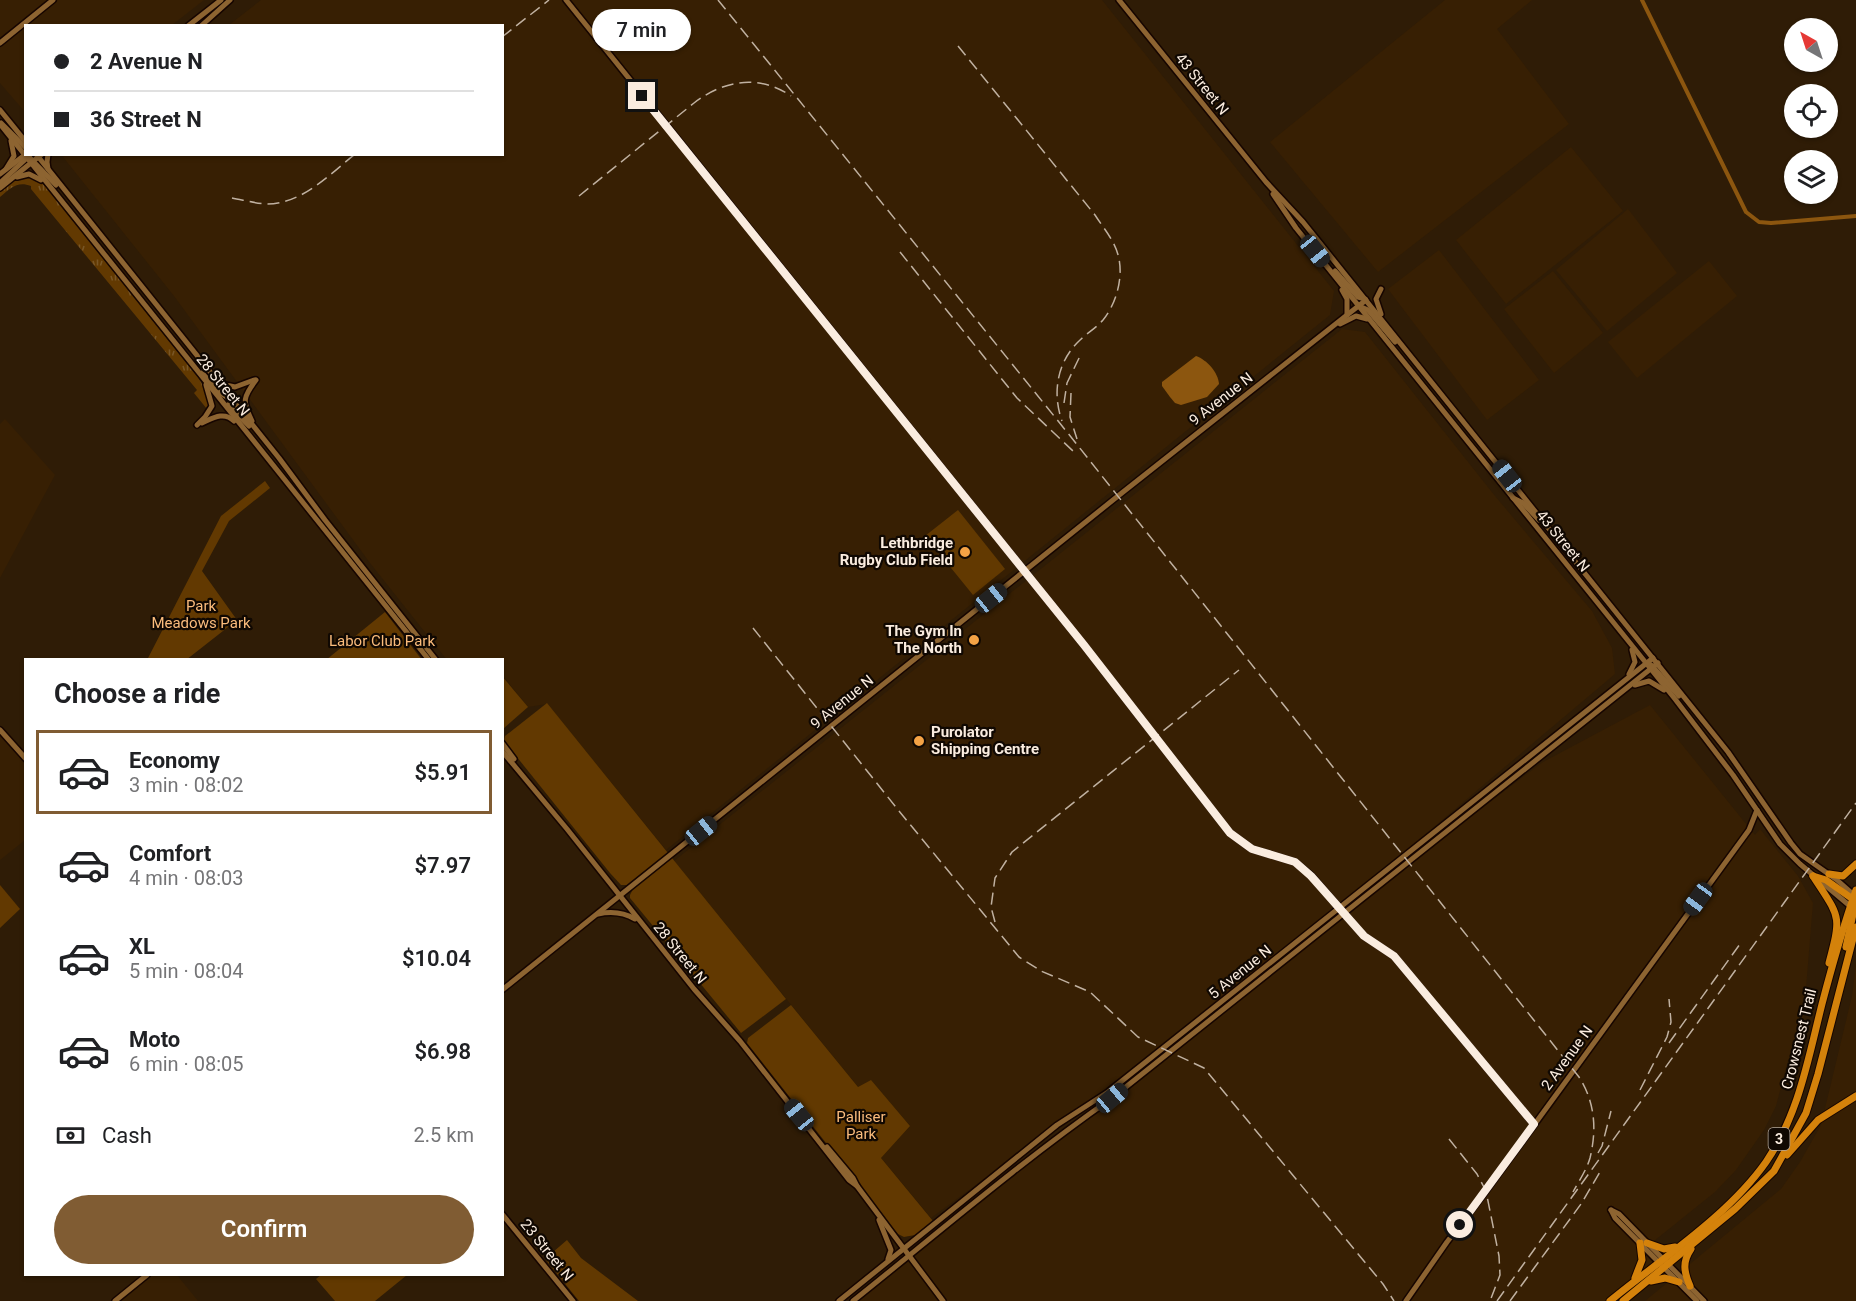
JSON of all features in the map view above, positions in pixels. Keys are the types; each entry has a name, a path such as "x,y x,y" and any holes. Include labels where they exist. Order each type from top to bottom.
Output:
{"highway":[{"path":"1829,874 1843,876 1856,864"},
{"path":"1813,876 1826,880 1855,902 1838,994"},
{"path":"1813,876 1835,911 1838,921 1822,1004"},
{"name":"Crowsnest Trail","path":"1623,1301 1643,1285 1683,1242 1738,1195 1757,1173 1775,1146 1800,1092 1822,1004 1855,902"},
{"name":"Crowsnest Trail","path":"1610,1301 1696,1242 1735,1209 1774,1171 1806,1113 1856,927"},
{"path":"1774,1171 1810,1127 1829,1112 1856,1096"},
{"path":"1626,1288 1640,1270 1644,1243 1664,1249 1673,1248 1683,1242"},
{"path":"1690,1286 1684,1269 1684,1260 1696,1242"},
{"path":"1643,1285 1665,1278 1678,1282"}],"main road":[{"path":"0,42 52,0"},
{"path":"191,24 221,0"},
{"path":"203,24 230,0"},
{"path":"566,0 1195,785 1230,833 1252,849 1295,862 1311,876 1364,936 1394,956 1534,1124"},
{"name":"43 Street N","path":"1119,0 1266,182 1303,222 1565,548 1724,762 1767,826 1785,849 1813,876"},
{"path":"0,110 24,138"},
{"path":"0,123 24,148"},
{"name":"28 Street N","path":"0,123 9,136 24,149"},
{"path":"6,169 14,156 9,136"},
{"path":"0,174 32,156"},
{"path":"1,186 32,156"},
{"path":"32,156 76,205"},
{"name":"28 Street N","path":"32,156 49,170 279,458 434,658"},
{"name":"28 Street N","path":"32,156 50,186 427,658"},
{"path":"48,156 49,170"},
{"path":"1,186 21,175 29,174 50,186"},
{"name":"43 Street N","path":"1266,182 1290,220 1630,645 1652,664 1743,772 1791,843 1805,858 1829,874 1855,902"},
{"path":"1315,251 1358,297 1366,300"},
{"path":"1338,280 1347,299 1347,315"},
{"path":"1381,288 1376,303 1386,324"},
{"name":"9 Avenue N","path":"504,988 1366,300"},
{"path":"1359,306 1368,310 1414,360"},
{"path":"1328,330 1356,316 1366,318 1374,324"},
{"path":"180,351 220,393 231,399"},
{"path":"202,377 212,406 197,425 217,416 224,416 230,417 244,430"},
{"path":"218,382 235,387 256,380 244,396 244,401 256,430"},
{"path":"224,404 230,406 279,458"},
{"path":"1513,498 1523,502 1565,548"},
{"path":"1617,687 1632,671 1635,662 1630,645"},
{"name":"5 Avenue N","path":"853,1301 1063,1133 1112,1098 1617,687 1652,664"},
{"name":"5 Avenue N","path":"839,1301 1057,1125 1108,1092 1628,688 1652,664"},
{"path":"1628,688 1649,681 1657,684 1675,699"},
{"path":"0,730 24,757"},
{"name":"28 Street N","path":"504,746 640,922 814,1133 849,1180 857,1186 943,1301"},
{"name":"28 Street N","path":"504,753 532,785"},
{"name":"2 Avenue N","path":"1407,1301 1447,1242 1749,830 1757,810"},
{"path":"1749,830 1759,824 1767,826"},
{"path":"597,914 622,913 640,922"},
{"path":"873,1208 891,1250 885,1263"},
{"path":"1644,1243 1615,1218 1611,1210 1618,1214 1644,1243 1704,1301"},
{"name":"23 Street N","path":"504,1216 573,1301"},
{"path":"1664,1263 1678,1282 1697,1301"},
{"path":"115,1301 146,1276"}],"shaded area":[{"path":"0,0 204,0 173,24 24,24 24,111 0,83"},
{"path":"261,0 1102,0 1334,291 1330,315 666,850 547,704 528,707 504,677 504,658 445,658 370,563 174,296 63,157 504,156 504,24 230,24"},
{"path":"1445,0 1532,0 1497,29 1569,124 1378,272 1270,142"},
{"path":"1571,147 1623,211 1506,304 1456,240"},
{"path":"1628,209 1677,273 1607,331 1556,270"},
{"path":"1439,250 1539,380 1487,420 1388,289"},
{"path":"1709,261 1737,296 1637,378 1608,342"},
{"path":"1553,271 1603,333 1554,373 1504,309"},
{"path":"1342,329 1365,332 1495,496 1592,611 1612,648 1615,674 1339,907 1108,1092 1057,1125 931,1218 881,1158 910,1126 871,1081 858,1087 674,861"},
{"path":"1196,356 1211,367 1217,375 1219,384 1207,397 1181,405 1175,403 1162,386 1162,382"},
{"path":"5,419 55,475 0,578 0,424"},
{"path":"1650,705 1755,835 1760,829 1798,876 1813,903 1800,1061 1788,1060 1776,1106 1764,1130 1736,1170 1715,1192 1654,1241 1659,1262 1610,1301 854,1301 1053,1143 1103,1109 1344,912 1543,762"},
{"path":"0,730 24,757 24,841 0,860"},
{"path":"1856,964 1856,1301 1645,1301 1781,1189 1800,1162 1821,1125 1852,996"},
{"path":"146,1276 178,1276 198,1301 115,1301"}],"green space":[{"path":"22,176 36,177 47,188 198,377 209,404 207,409 194,393 197,390 31,189 31,186 18,185 0,197 0,191"},
{"name":"Park Meadows Park","path":"265,481 270,488 229,521 202,571 237,620 189,658 148,658 221,516"},
{"name":"Lethbridge Rugby Club Field","path":"958,510 1005,569 973,595 925,536"},
{"name":"Labor Club Park","path":"385,612 420,658 328,658"},
{"path":"504,678 528,707 504,728"},
{"path":"547,703 668,853 627,885 621,885 610,873 504,741 505,736"},
{"path":"672,858 786,999 741,1033 630,898 633,889"},
{"path":"0,885 20,909 0,928"},
{"name":"Palliser Park","path":"791,1005 858,1087 871,1080 910,1126 881,1158 933,1221 915,1235 904,1237 898,1234 747,1043 748,1038"},
{"path":"567,1240 581,1258 638,1301 579,1301 545,1259"},
{"path":"320,1276 406,1276 375,1301 335,1301 316,1279"}],"waterway":[{"path":"1642,0 1746,212 1759,222 1771,223 1856,216"}],"railway":[{"path":"504,35 549,0"},
{"path":"718,0 1071,437 1579,1077 1588,1096 1594,1126 1589,1162 1573,1192"},
{"path":"958,46 1095,215 1117,253 1120,275 1112,307 1103,320 1072,349 1061,368 1057,400 1062,421"},
{"path":"579,196 694,103 717,89 754,82 779,89 791,96"},
{"path":"232,198 265,204 291,200 314,187 353,156"},
{"path":"900,252 1017,398 1073,451"},
{"path":"1064,403 1067,383 1081,354"},
{"path":"1071,393 1070,417 1077,439"},
{"path":"753,628 1019,957 1041,971 1090,992 1138,1037 1204,1068 1383,1284 1394,1301"},
{"path":"995,922 991,907 995,878 1012,852 1239,670"},
{"path":"1497,1301 1856,803"},
{"path":"1669,1043 1740,944"},
{"path":"1640,1090 1667,1037 1671,1022 1669,999"},
{"path":"1598,1153 1611,1111"},
{"path":"1449,1139 1477,1174 1486,1191 1499,1256 1500,1275 1490,1301"},
{"path":"1510,1301 1581,1204 1600,1172"}],"place":[{"name":"Lethbridge Rugby Club Field","path":"965,552"},
{"name":"The Gym In The North","path":"974,640"},
{"name":"Purolator Shipping Centre","path":"919,741"}],"route":[{"path":"642,96 1084,645 1230,833 1252,849 1295,862 1311,876 1364,936 1394,956 1534,1124 1460,1225"}]}
